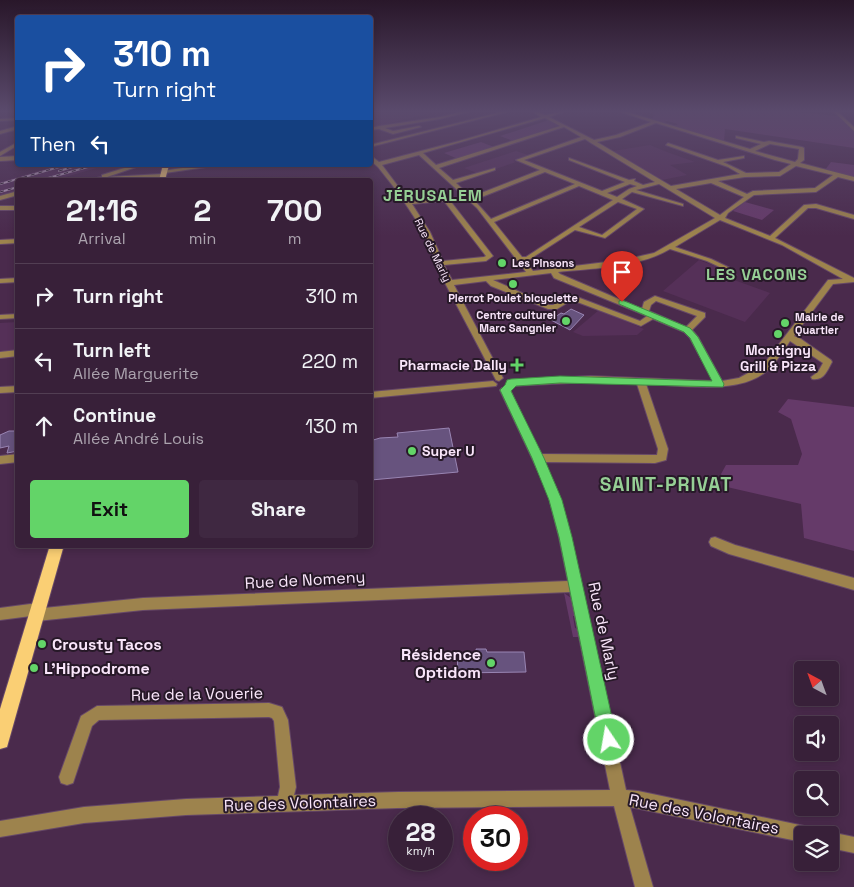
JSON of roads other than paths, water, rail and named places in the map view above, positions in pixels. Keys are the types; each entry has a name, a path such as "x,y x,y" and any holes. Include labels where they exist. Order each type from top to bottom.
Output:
{"main road":[{"path":"0,740 56,548"}],"street":[{"path":"436,167 478,153"},
{"path":"538,153 519,160 640,208 641,211 603,237 575,228"},
{"path":"612,153 720,218 772,238 853,280"},
{"path":"694,153 730,166 745,175"},
{"path":"759,153 854,179"},
{"path":"672,188 745,175 780,174 801,160 802,153"},
{"path":"378,164 421,154 471,199 491,221 531,273"},
{"path":"718,162 742,157"},
{"path":"0,159 15,158"},
{"path":"570,159 641,186"},
{"name":"Rue de Marly","path":"373,160 408,203 427,232 449,283 538,458 555,500 576,586 620,798 644,887"},
{"path":"94,178 132,167"},
{"path":"124,178 204,167"},
{"path":"454,182 493,169"},
{"path":"471,199 544,171"},
{"path":"603,194 647,174"},
{"path":"769,174 775,180"},
{"path":"449,283 531,273 555,274 654,256 720,218 746,196 760,192 816,190 837,175"},
{"path":"712,181 746,196"},
{"path":"521,260 528,258 631,190 660,182"},
{"path":"491,221 580,184"},
{"path":"781,184 789,191"},
{"path":"631,190 681,205"},
{"path":"0,198 15,193"},
{"path":"408,203 446,198 490,256 486,259 441,263"},
{"path":"772,238 806,206 816,206 854,217"},
{"path":"806,206 854,221"},
{"path":"0,208 15,208"},
{"path":"0,242 15,241"},
{"path":"670,247 730,270"},
{"path":"818,262 837,281"},
{"path":"555,274 687,330 694,337 719,384"},
{"path":"488,279 494,284 548,307 554,307 572,297 637,323 644,323 649,313 647,304 655,298 702,315 687,330"},
{"path":"0,281 15,280"},
{"path":"373,395 575,379 719,384 742,381 766,367 829,284 837,281 853,280"},
{"path":"0,317 15,316"},
{"path":"788,337 798,341 828,362 821,374 815,377"},
{"path":"0,355 15,353"},
{"path":"538,458 600,457 655,459 662,457 663,449 641,382"},
{"path":"0,390 15,389"},
{"path":"0,460 15,458"},
{"path":"715,542 733,550 854,584"},
{"name":"Rue de Nomeny","path":"0,614 144,604 576,586"},
{"name":"Rue de la Vouerie","path":"68,777 86,721 97,713 269,710 277,712 281,720 288,787 285,803"},
{"name":"Rue des Volontaires","path":"0,829 84,815 186,807 509,798 620,798 638,799 794,832"},
{"path":"839,842 854,845"}],"railway":[{"path":"21,178 59,167"},
{"path":"59,171 72,167"},
{"path":"48,178 88,167"},
{"path":"0,184 15,180"},
{"path":"0,192 15,188"}],"place":[{"name":"Les Pinsons","path":"502,263"},
{"name":"Pierrot Poulet bicyclette","path":"513,284"},
{"name":"Centre culturel Marc Sangnier","path":"566,321"},
{"name":"Mairie de Quartier","path":"785,323"},
{"name":"Montigny Grill & Pizza","path":"778,334"},
{"name":"Pharmacie Dally","path":"517,365"},
{"name":"Super U","path":"412,451"},
{"name":"Crousty Tacos","path":"42,644"},
{"name":"Résidence Optidom","path":"491,663"},
{"name":"L'Hippodrome","path":"34,668"}],"district":[{"name":"JÉRUSALEM","path":"433,195"},
{"name":"LES VACONS","path":"757,274"},
{"name":"SAINT-PRIVAT","path":"666,484"}]}
